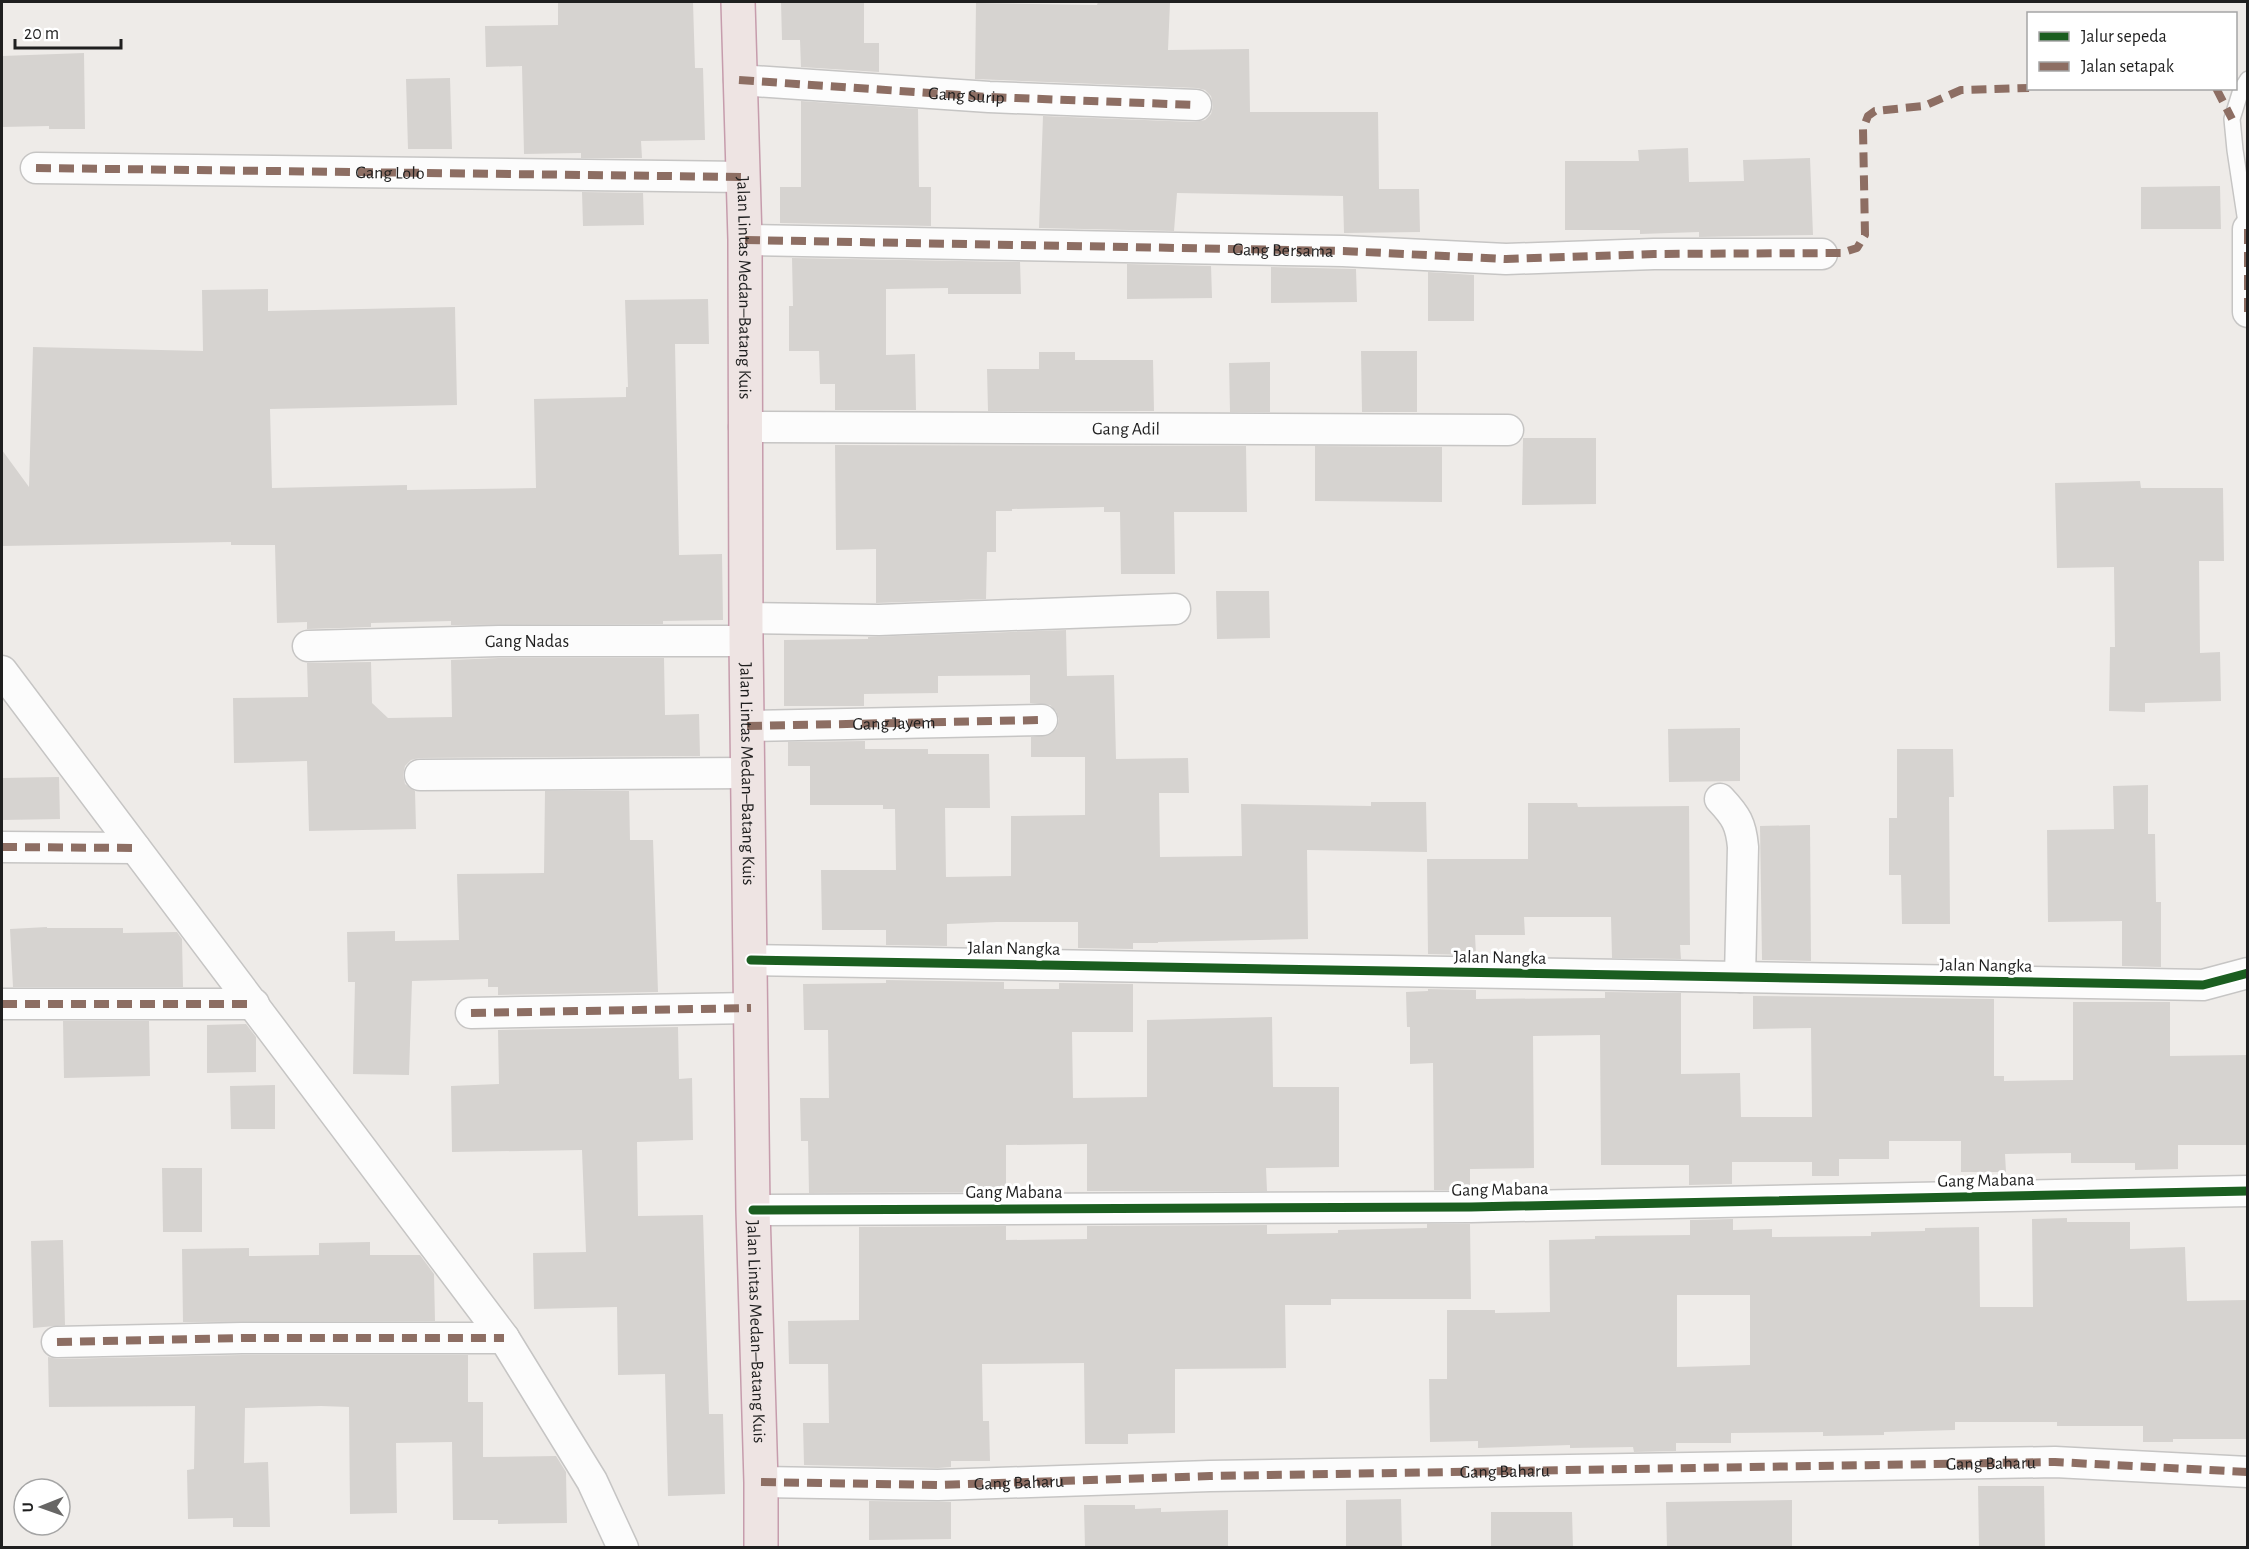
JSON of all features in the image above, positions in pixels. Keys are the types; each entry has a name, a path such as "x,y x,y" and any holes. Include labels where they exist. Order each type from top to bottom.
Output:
{"highway":[{"name":"Jalan Lintas Medan–Batang Kuis","path":"738,2 745,240 747,726 753,1210 761,1548"}],"street":[{"name":"Gang Surip","path":"739,80 989,97 1196,105"},
{"name":"Gang Lolo","path":"36,168 744,177"},
{"path":"2247,229 2247,312"},
{"name":"Gang Bersama","path":"745,240 1343,251 1506,259 1654,254 1822,254"},
{"name":"Gang Adil","path":"744,427 1508,430"},
{"name":"Gang Nadas","path":"308,646 499,640 746,629 879,620 1175,609"},
{"path":"2,671 255,1004 504,1338 592,1481 623,1548"},
{"name":"Gang Jayem","path":"747,726 1042,720"},
{"path":"420,776 748,773"},
{"path":"1720,799 1734,814 1741,828 1743,847 1740,978"},
{"path":"2,847 135,848"},
{"name":"Jalan Nangka","path":"751,960 2203,985 2247,973"},
{"path":"2,1004 255,1004"},
{"path":"471,1013 751,1008"},
{"name":"Gang Mabana","path":"753,1210 1459,1207 2247,1191"},
{"path":"57,1342 242,1338 504,1338"},
{"name":"Gang Baharu","path":"761,1482 939,1485 1210,1476 1699,1466 2055,1462 2247,1472"}],"lane":[{"path":"2247,79 2232,119 2247,229"}],"building":[{"path":"558,2 693,2 695,68 703,68 705,140 641,141 642,158 581,158 581,153 524,154 522,66 486,67 485,26 558,25"},
{"path":"781,2 864,2 864,43 879,43 879,72 801,67 800,40 782,40"},
{"path":"1098,2 1170,2 1168,50 1249,49 1250,112 1378,112 1379,189 1419,189 1420,232 1344,233 1343,196 1177,193 1174,231 1039,228 1043,116 1195,122 1205,120 1211,114 1213,106 1211,96 1205,90 1197,88 975,79 976,3 1097,5"},
{"path":"84,53 85,129 49,129 49,126 2,127 2,56"},
{"path":"450,78 452,149 408,149 406,79"},
{"path":"801,101 918,109 919,187 931,187 931,226 780,223 780,187 801,187"},
{"path":"1688,148 1689,182 1744,181 1743,160 1810,158 1813,235 1699,237 1699,232 1640,234 1640,230 1565,230 1565,161 1639,161 1638,150"},
{"path":"2220,186 2221,229 2141,229 2141,187"},
{"path":"582,192 643,193 644,225 583,226"},
{"path":"792,258 1020,262 1021,294 948,294 948,288 886,289 886,355 915,354 916,410 835,410 835,384 820,384 819,351 789,351 789,306 793,306"},
{"path":"1127,264 1211,266 1212,298 1127,299"},
{"path":"1271,267 1356,269 1357,302 1271,303"},
{"path":"1428,272 1474,275 1474,321 1428,321"},
{"path":"268,289 268,311 455,307 457,405 270,409 272,488 407,485 407,490 536,488 534,399 626,397 626,387 628,387 625,300 708,299 709,344 675,344 679,555 722,554 723,620 663,621 663,624 451,625 451,621 371,623 371,627 307,629 307,622 277,623 275,545 231,545 231,542 2,546 2,450 29,487 33,347 203,351 202,290"},
{"path":"1361,351 1417,351 1417,412 1362,412"},
{"path":"1039,352 1075,352 1075,360 1153,360 1154,411 988,411 987,369 1039,369"},
{"path":"1270,362 1270,412 1230,412 1229,363"},
{"path":"1523,438 1596,438 1596,504 1522,505"},
{"path":"835,445 1246,446 1247,512 1174,512 1175,574 1121,574 1120,512 1104,512 1104,507 996,511 996,552 987,552 986,599 876,603 876,549 836,550"},
{"path":"1315,446 1442,447 1442,502 1315,501"},
{"path":"2140,481 2141,488 2223,488 2224,561 2199,561 2200,653 2220,652 2221,701 2145,703 2145,712 2109,711 2110,647 2115,647 2114,567 2057,568 2055,483"},
{"path":"1216,591 1269,591 1270,638 1217,639"},
{"path":"1066,630 1067,676 1114,675 1116,759 1188,758 1189,793 1159,793 1160,857 1242,856 1241,804 1371,806 1371,802 1426,802 1427,852 1307,850 1308,939 1133,943 1133,949 1078,948 1078,922 997,922 947,924 947,946 886,945 886,930 822,930 821,870 896,870 895,809 883,809 883,805 810,805 810,766 788,766 788,742 865,741 865,749 928,749 928,754 989,754 990,808 945,808 946,877 1011,876 1011,816 1085,815 1085,757 1031,757 1031,737 1051,734 1057,728 1059,719 1056,711 1050,705 1030,703 1030,675 938,676 938,693 864,694 864,706 784,706 784,640 868,639 868,637"},
{"path":"664,658 665,715 699,714 700,756 419,758 411,760 405,766 403,775 405,784 415,791 416,829 309,831 307,761 234,763 233,698 308,697 307,663 371,662 372,703 388,718 452,717 451,660"},
{"path":"1740,728 1740,781 1669,782 1668,729"},
{"path":"1897,749 1953,749 1954,797 1949,797 1950,924 1902,924 1901,875 1889,875 1889,818 1897,818"},
{"path":"59,777 60,819 2,820 2,778"},
{"path":"2148,785 2148,834 2155,834 2156,902 2161,902 2161,967 2122,966 2122,921 2048,922 2047,830 2114,829 2113,786"},
{"path":"545,791 629,791 630,840 653,840 658,992 498,995 498,987 488,987 488,979 412,981 409,1075 353,1074 355,982 348,982 347,932 395,931 395,941 459,940 457,874 544,873"},
{"path":"1528,803 1577,803 1578,807 1689,806 1690,945 1680,945 1681,959 1612,958 1611,917 1524,917 1525,935 1475,935 1476,955 1428,954 1427,859 1528,859"},
{"path":"1810,825 1811,961 1762,960 1760,826"},
{"path":"123,928 123,933 177,932 182,939 183,987 13,987 10,929"},
{"path":"886,980 1004,982 1004,989 1059,989 1059,983 1133,984 1133,1032 1072,1032 1073,1098 1147,1097 1147,1020 1272,1017 1273,1087 1339,1087 1339,1167 1266,1168 1267,1191 1087,1191 1087,1144 1006,1145 1006,1192 809,1193 808,1141 801,1141 800,1098 829,1098 828,1030 804,1030 803,984 886,983"},
{"path":"1428,989 1476,990 1476,999 1605,998 1605,992 1681,993 1681,1074 1740,1073 1741,1117 1812,1117 1811,1028 1753,1029 1753,996 1994,999 1994,1076 2004,1076 2004,1081 2073,1080 2073,1002 2170,1002 2170,1056 2247,1055 2247,1145 2178,1145 2178,1169 2135,1170 2135,1163 2071,1163 2071,1153 2005,1154 2006,1172 1961,1172 1961,1141 1889,1141 1889,1159 1839,1159 1839,1176 1812,1176 1812,1162 1732,1162 1732,1184 1689,1185 1689,1165 1601,1165 1600,1035 1533,1036 1534,1168 1470,1169 1470,1190 1434,1190 1433,1063 1410,1064 1410,1027 1407,1027 1406,992 1428,991"},
{"path":"63,1021 149,1021 150,1076 64,1078"},
{"path":"246,1024 256,1037 256,1072 207,1073 207,1025"},
{"path":"678,1027 679,1079 692,1078 693,1140 637,1142 638,1216 703,1215 709,1414 723,1414 725,1494 668,1496 665,1374 618,1375 617,1307 534,1309 533,1253 586,1252 582,1150 452,1152 451,1086 499,1084 498,1030"},
{"path":"275,1085 275,1129 231,1129 230,1086"},
{"path":"162,1168 202,1168 202,1232 163,1232"},
{"path":"2067,1218 2067,1222 2130,1222 2130,1249 2185,1247 2187,1301 2247,1300 2247,1439 2173,1439 2173,1442 2143,1442 2143,1426 2057,1426 2057,1422 1955,1422 1955,1430 1884,1432 1884,1435 1823,1436 1823,1432 1731,1433 1731,1443 1676,1443 1676,1451 1634,1452 1633,1447 1570,1448 1570,1445 1478,1448 1478,1441 1430,1442 1429,1379 1447,1379 1447,1310 1495,1310 1495,1313 1550,1312 1549,1240 1595,1239 1595,1236 1690,1235 1690,1220 1733,1219 1733,1230 1772,1229 1772,1237 1871,1236 1871,1232 1979,1227 1980,1307 2033,1307 2032,1219","holes":["1677,1295 1750,1295 1750,1365 1677,1367"]},
{"path":"1427,1224 1470,1224 1471,1299 1331,1299 1331,1305 1285,1305 1286,1368 1175,1369 1175,1433 1128,1434 1128,1444 1085,1444 1084,1363 982,1364 983,1421 989,1421 990,1461 951,1461 951,1467 938,1468 804,1465 803,1423 829,1423 828,1364 789,1364 788,1321 859,1320 859,1227 1006,1226 1006,1240 1087,1239 1087,1226 1267,1225 1267,1234 1427,1228"},
{"path":"63,1240 65,1325 33,1328 31,1241"},
{"path":"370,1242 370,1255 420,1255 434,1274 435,1321 183,1322 182,1249 249,1248 249,1256 319,1255 319,1243"},
{"path":"242,1355 468,1355 468,1402 483,1402 483,1457 556,1456 566,1472 567,1523 498,1524 498,1520 453,1520 452,1442 396,1443 397,1513 350,1514 349,1407 321,1406 245,1408 244,1463 268,1462 270,1527 233,1527 233,1518 188,1519 187,1470 194,1469 195,1406 49,1407 48,1357 57,1359"},
{"path":"1978,1486 2044,1486 2045,1548 1979,1548"},
{"path":"1401,1499 1402,1548 1346,1548 1346,1500"},
{"path":"1792,1500 1792,1548 1667,1548 1666,1502"},
{"path":"869,1501 951,1502 951,1539 869,1540"},
{"path":"1084,1505 1135,1505 1135,1509 1161,1508 1161,1512 1228,1510 1228,1548 1085,1548"},
{"path":"1491,1512 1572,1512 1573,1548 1491,1548"}],"marked path":[{"path":"739,80 989,97 1196,105"},
{"path":"745,240 1343,251 1506,259 1654,254 1841,253 1857,248 1865,235 1863,129 1868,116 1875,111 1924,106 1961,90 2027,88"},
{"path":"2217,90 2232,119"},
{"path":"36,168 744,177"},
{"path":"2248,229 2248,312"},
{"path":"747,726 1042,720"},
{"path":"2,847 135,848"},
{"path":"2,1004 254,1004"},
{"path":"471,1013 751,1008"},
{"path":"57,1342 242,1338 504,1338"},
{"path":"761,1482 938,1485 1210,1476 2055,1462 2248,1472"}],"cycle path":[{"path":"751,960 2203,985 2248,973"},
{"path":"753,1210 1471,1207 2248,1191"}]}
